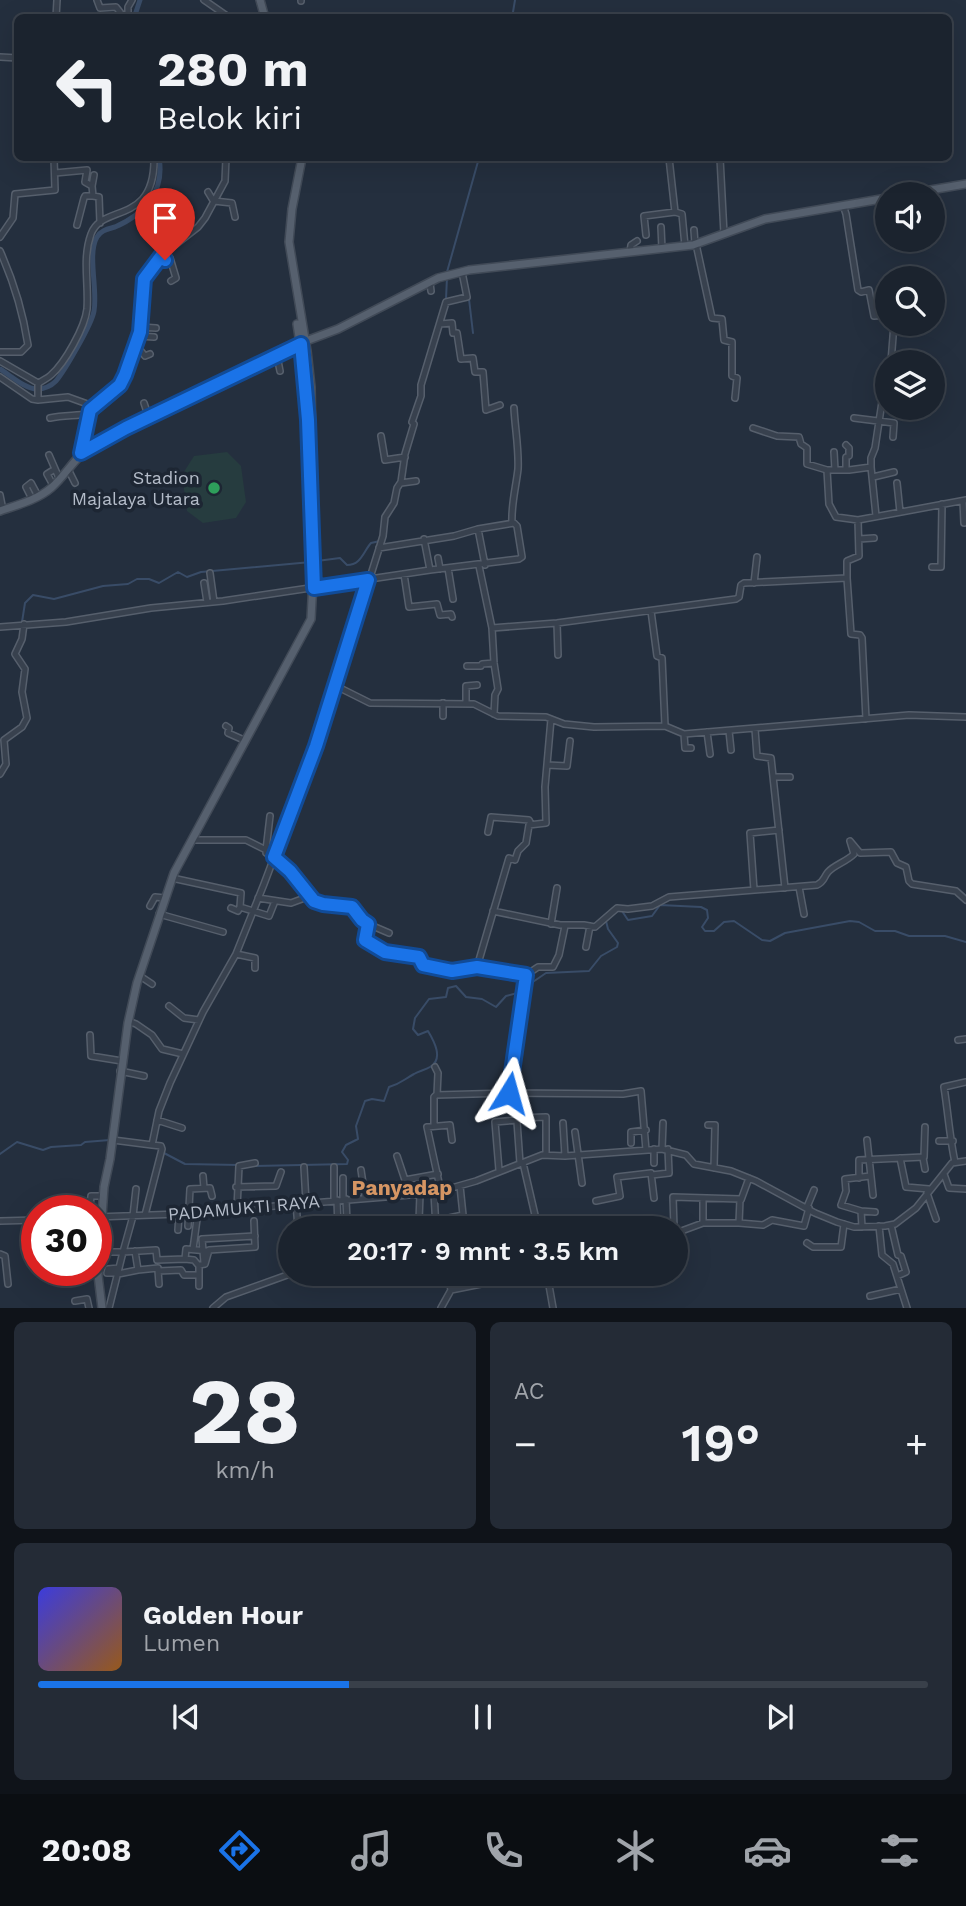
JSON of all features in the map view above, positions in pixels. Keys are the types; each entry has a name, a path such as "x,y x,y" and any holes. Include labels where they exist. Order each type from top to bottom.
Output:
{"main road":[{"path":"104,1195 128,1021 159,914 172,878 309,624 314,588 311,387 289,242 290,222 302,161"},
{"path":"945,188 966,184"},
{"path":"2,510 35,497 56,482 81,453 126,428 303,342 430,287 444,276 645,250 683,248 765,219 875,200"},
{"path":"99,1286 101,1307"}],"street":[{"path":"97,0 100,8 115,6 120,12"},
{"path":"204,0 224,14"},
{"path":"0,237 13,218 15,194 56,189 54,161"},
{"path":"38,384 54,372 76,341 82,324 87,306 85,273 91,233 100,223 127,211 149,192 154,180 154,161"},
{"path":"81,453 88,414 93,406 120,385 136,345 144,279 162,255 198,227 225,181 226,161"},
{"path":"669,161 675,212"},
{"path":"720,161 724,234"},
{"path":"55,173 86,169 85,183 92,186"},
{"path":"93,196 94,174"},
{"path":"208,192 214,202"},
{"path":"77,225 85,196 99,197 100,223"},
{"path":"214,202 232,203 235,217"},
{"path":"843,205 858,290 869,290 875,316"},
{"path":"646,235 644,216 675,212 682,214 683,248"},
{"path":"642,223 645,250"},
{"path":"174,227 180,239"},
{"path":"661,228 662,249"},
{"path":"694,230 712,318 722,319 724,340 732,342 732,377 737,378 735,398"},
{"path":"630,252 631,245 637,241"},
{"path":"168,250 176,278 171,281"},
{"path":"0,251 12,276 13,291 28,345 21,352 0,352"},
{"path":"162,255 166,260 170,258"},
{"path":"152,1144 157,1120 183,1054 236,954 316,746 383,536 385,517 394,503 397,488 401,483 403,458 421,396 421,385 446,301 467,297 462,272"},
{"path":"440,324 452,323 453,333 457,333 461,359 473,358 474,372 483,372 486,409 492,410 500,405"},
{"path":"140,327 156,328"},
{"path":"139,336 155,337"},
{"path":"136,345 145,356 150,354"},
{"path":"277,356 280,370"},
{"path":"0,361 38,384"},
{"path":"0,377 38,400 68,397 93,406"},
{"path":"38,384 38,400"},
{"path":"144,403 149,418"},
{"path":"512,523 518,464 514,408"},
{"path":"50,418 88,414"},
{"path":"854,418 875,420"},
{"path":"876,516 871,467 877,420 895,423 893,437"},
{"path":"753,428 777,436 799,437 801,444 807,449 807,464 827,470 871,467"},
{"path":"381,436 385,460 403,458"},
{"path":"846,445 849,448 849,456 846,457 846,470"},
{"path":"835,452 835,470"},
{"path":"49,455 55,469 56,482"},
{"path":"68,469 75,483"},
{"path":"827,470 829,505 836,517 858,520 965,500 964,523"},
{"path":"873,477 894,472"},
{"path":"401,483 416,481"},
{"path":"897,483 900,512"},
{"path":"0,495 2,510"},
{"path":"914,499 915,509"},
{"path":"932,567 941,566 942,504"},
{"path":"858,520 859,556 847,561 847,578 851,634 860,635 862,638 866,719"},
{"path":"0,627 66,622 522,558 517,526 512,523 379,548"},
{"path":"478,529 482,565 498,639"},
{"path":"859,539 874,538"},
{"path":"424,539 430,570"},
{"path":"754,583 757,557"},
{"path":"438,558 440,569"},
{"path":"448,568 453,599"},
{"path":"210,573 212,602"},
{"path":"404,574 409,607 438,604 439,615 452,614 452,617"},
{"path":"494,628 557,623 737,598 742,584 847,578"},
{"path":"204,583 216,612"},
{"path":"173,605 176,615"},
{"path":"651,611 657,656 662,658 665,726"},
{"path":"557,623 558,655"},
{"path":"0,774 6,764 4,740 22,727 27,718 22,692 25,669 15,654 24,636 22,625"},
{"path":"494,628 494,663 498,689 494,714"},
{"path":"467,666 481,667 482,664 494,663"},
{"path":"466,704 466,686 477,685"},
{"path":"336,686 370,703 466,704 479,706 494,714 551,719 564,724 594,727 665,726 684,734 909,715 966,717"},
{"path":"443,703 443,716"},
{"path":"531,824 546,823 551,719"},
{"path":"226,726 229,728 228,733 246,741"},
{"path":"755,729 757,756 771,757 785,888"},
{"path":"729,731 731,750"},
{"path":"707,732 710,754"},
{"path":"684,734 685,748 691,748"},
{"path":"547,765 567,766 570,741"},
{"path":"774,777 790,777"},
{"path":"266,850 270,816"},
{"path":"488,832 491,817 530,820 531,824"},
{"path":"477,967 509,858 515,860 517,851 526,843 531,824"},
{"path":"754,890 750,833 779,830"},
{"path":"192,840 246,840 266,850 266,853 290,871 310,896 323,904 352,907 362,920 389,933"},
{"path":"493,911 565,926 598,926 604,917 617,908 652,906 666,898 820,884 829,870 847,861 854,854 850,841 860,853 891,852 897,863 906,867 912,884 956,891 966,900"},
{"path":"172,878 241,893 238,911 231,908"},
{"path":"799,887 804,914"},
{"path":"551,923 557,888"},
{"path":"258,898 291,903 310,896"},
{"path":"150,906 153,898 165,898"},
{"path":"240,907 269,916 275,901"},
{"path":"159,914 223,932"},
{"path":"368,924 364,938 380,950 419,957 423,965 452,971 477,967 526,975 538,967 555,966 565,926"},
{"path":"586,947 590,926"},
{"path":"236,954 255,958 255,968"},
{"path":"526,975 512,1093 522,1163 535,1216"},
{"path":"140,976 152,984"},
{"path":"169,1006 184,1018 199,1020"},
{"path":"128,1021 152,1035 162,1049 183,1054"},
{"path":"90,1035 91,1056 122,1061"},
{"path":"958,1040 966,1039"},
{"path":"434,1126 434,1097 437,1095 438,1073 435,1068"},
{"path":"120,1071 144,1076"},
{"path":"955,1162 944,1087 966,1082"},
{"path":"437,1095 623,1094 641,1091 646,1150"},
{"path":"498,1168 495,1122 546,1117 546,1154"},
{"path":"157,1120 182,1128"},
{"path":"563,1123 565,1154"},
{"path":"596,1200 620,1196 617,1177 669,1173 663,1123"},
{"path":"436,1216 438,1174 426,1127 451,1125 452,1140"},
{"path":"708,1125 715,1125 715,1166"},
{"path":"925,1127 925,1169"},
{"path":"631,1143 631,1132 646,1130"},
{"path":"575,1132 582,1183"},
{"path":"113,1140 161,1146 145,1215"},
{"path":"867,1140 873,1195"},
{"path":"939,1141 953,1141"},
{"path":"654,1149 654,1163"},
{"name":"PADAMUKTI RAYA","path":"112,1216 179,1214 420,1194 460,1186 498,1168 546,1154 578,1155 665,1149 686,1155 694,1164 715,1166 764,1184 827,1219 862,1227 891,1225"},
{"path":"397,1156 407,1195"},
{"path":"900,1158 906,1187 915,1186 916,1189 928,1191"},
{"path":"859,1178 859,1160 923,1158"},
{"path":"897,1276 906,1272 901,1256 898,1256 891,1225 916,1208 949,1165 966,1161"},
{"path":"237,1208 236,1187 240,1165 255,1163"},
{"path":"304,1167 306,1202"},
{"path":"334,1167 345,1216"},
{"path":"361,1170 365,1197"},
{"path":"236,1187 276,1186 281,1172"},
{"path":"405,1180 438,1174"},
{"path":"944,1174 948,1188 966,1189"},
{"path":"652,1175 654,1198"},
{"path":"203,1176 204,1188"},
{"path":"870,1177 845,1179 846,1191 841,1206 861,1212 874,1212"},
{"path":"339,1216 343,1178"},
{"path":"739,1223 741,1200 749,1178"},
{"path":"762,1194 764,1184"},
{"path":"458,1216 463,1215 460,1186"},
{"path":"188,1226 190,1189 210,1188 212,1196"},
{"path":"109,1307 133,1216 136,1189"},
{"path":"688,1227 704,1223 763,1225 772,1220 804,1226 814,1190"},
{"path":"928,1191 936,1219"},
{"path":"420,1194 420,1216"},
{"path":"674,1216 673,1197 741,1200"},
{"path":"703,1198 704,1223"},
{"path":"296,1203 298,1216"},
{"path":"193,1249 198,1212"},
{"path":"861,1212 862,1227"},
{"path":"178,1230 179,1214"},
{"path":"0,1221 21,1220"},
{"path":"185,1259 185,1250 255,1247 254,1221"},
{"path":"807,1243 813,1247 841,1247 844,1224"},
{"path":"879,1226 882,1255 893,1264 907,1307"},
{"path":"199,1286 205,1251 202,1239 255,1236"},
{"path":"222,1238 223,1249"},
{"path":"112,1252 156,1250 159,1284"},
{"path":"135,1251 138,1270"},
{"path":"0,1254 5,1255 3,1265 8,1284"},
{"path":"157,1260 194,1259 201,1265"},
{"path":"118,1271 181,1270 184,1275 199,1275"},
{"path":"213,1307 226,1297 278,1278"},
{"path":"444,1306 450,1286"},
{"path":"451,1290 471,1286"},
{"path":"549,1286 553,1307"},
{"path":"870,1296 901,1289"},
{"path":"75,1301 87,1299 89,1307"}],"green space":[{"name":"Stadion Majalaya Utara","path":"227,452 241,466 246,502 236,518 203,523 187,511 182,475 194,456"}],"waterway":[{"path":"135,14 140,0"},
{"path":"513,14 515,0"},
{"path":"0,369 32,388 45,388 56,381 78,347 94,311 93,253 97,237 103,231 126,222 144,208 156,191 159,161"},
{"path":"447,272 478,161"},
{"path":"446,299 447,277"},
{"path":"469,299 473,333"},
{"path":"317,561 340,558 347,565 356,563 371,543 380,541"},
{"path":"22,622 25,603 33,595 54,599 103,586 128,584 137,579 149,579 159,583 178,572 187,577 201,572 311,562"},
{"path":"622,911 628,920 652,916 660,905 701,907 707,910 708,918 702,927 705,931 714,931 724,922 734,921 762,940 770,941 785,933 850,921 859,922 875,931 895,931 909,936 945,936 966,942"},
{"path":"527,986 546,973 589,971 601,956 617,947 618,943 606,921"},
{"path":"255,1166 347,1164 348,1160 342,1152 346,1145 358,1139 356,1126 365,1101 384,1101 389,1087 434,1064 437,1055 428,1031 418,1035 413,1029 415,1018 429,999 446,997 448,988 456,986 466,997 482,999 496,1007 506,996 521,992"},
{"path":"0,1154 17,1142 43,1150 110,1140"},
{"path":"164,1153 185,1164 239,1165"}],"place":[{"name":"Stadion Majalaya Utara","path":"214,488"}],"district":[{"name":"Panyadap","path":"402,1188"}],"route":[{"path":"165,260 162,255 144,279 140,332 133,354 120,385 90,410 81,453 126,428 301,344 306,381 314,588 368,580 316,746 274,857 290,871 314,901 346,905 355,909 368,924 365,940 380,950 419,957 423,965 436,969 462,971 477,967 526,975 509,1093"}]}
